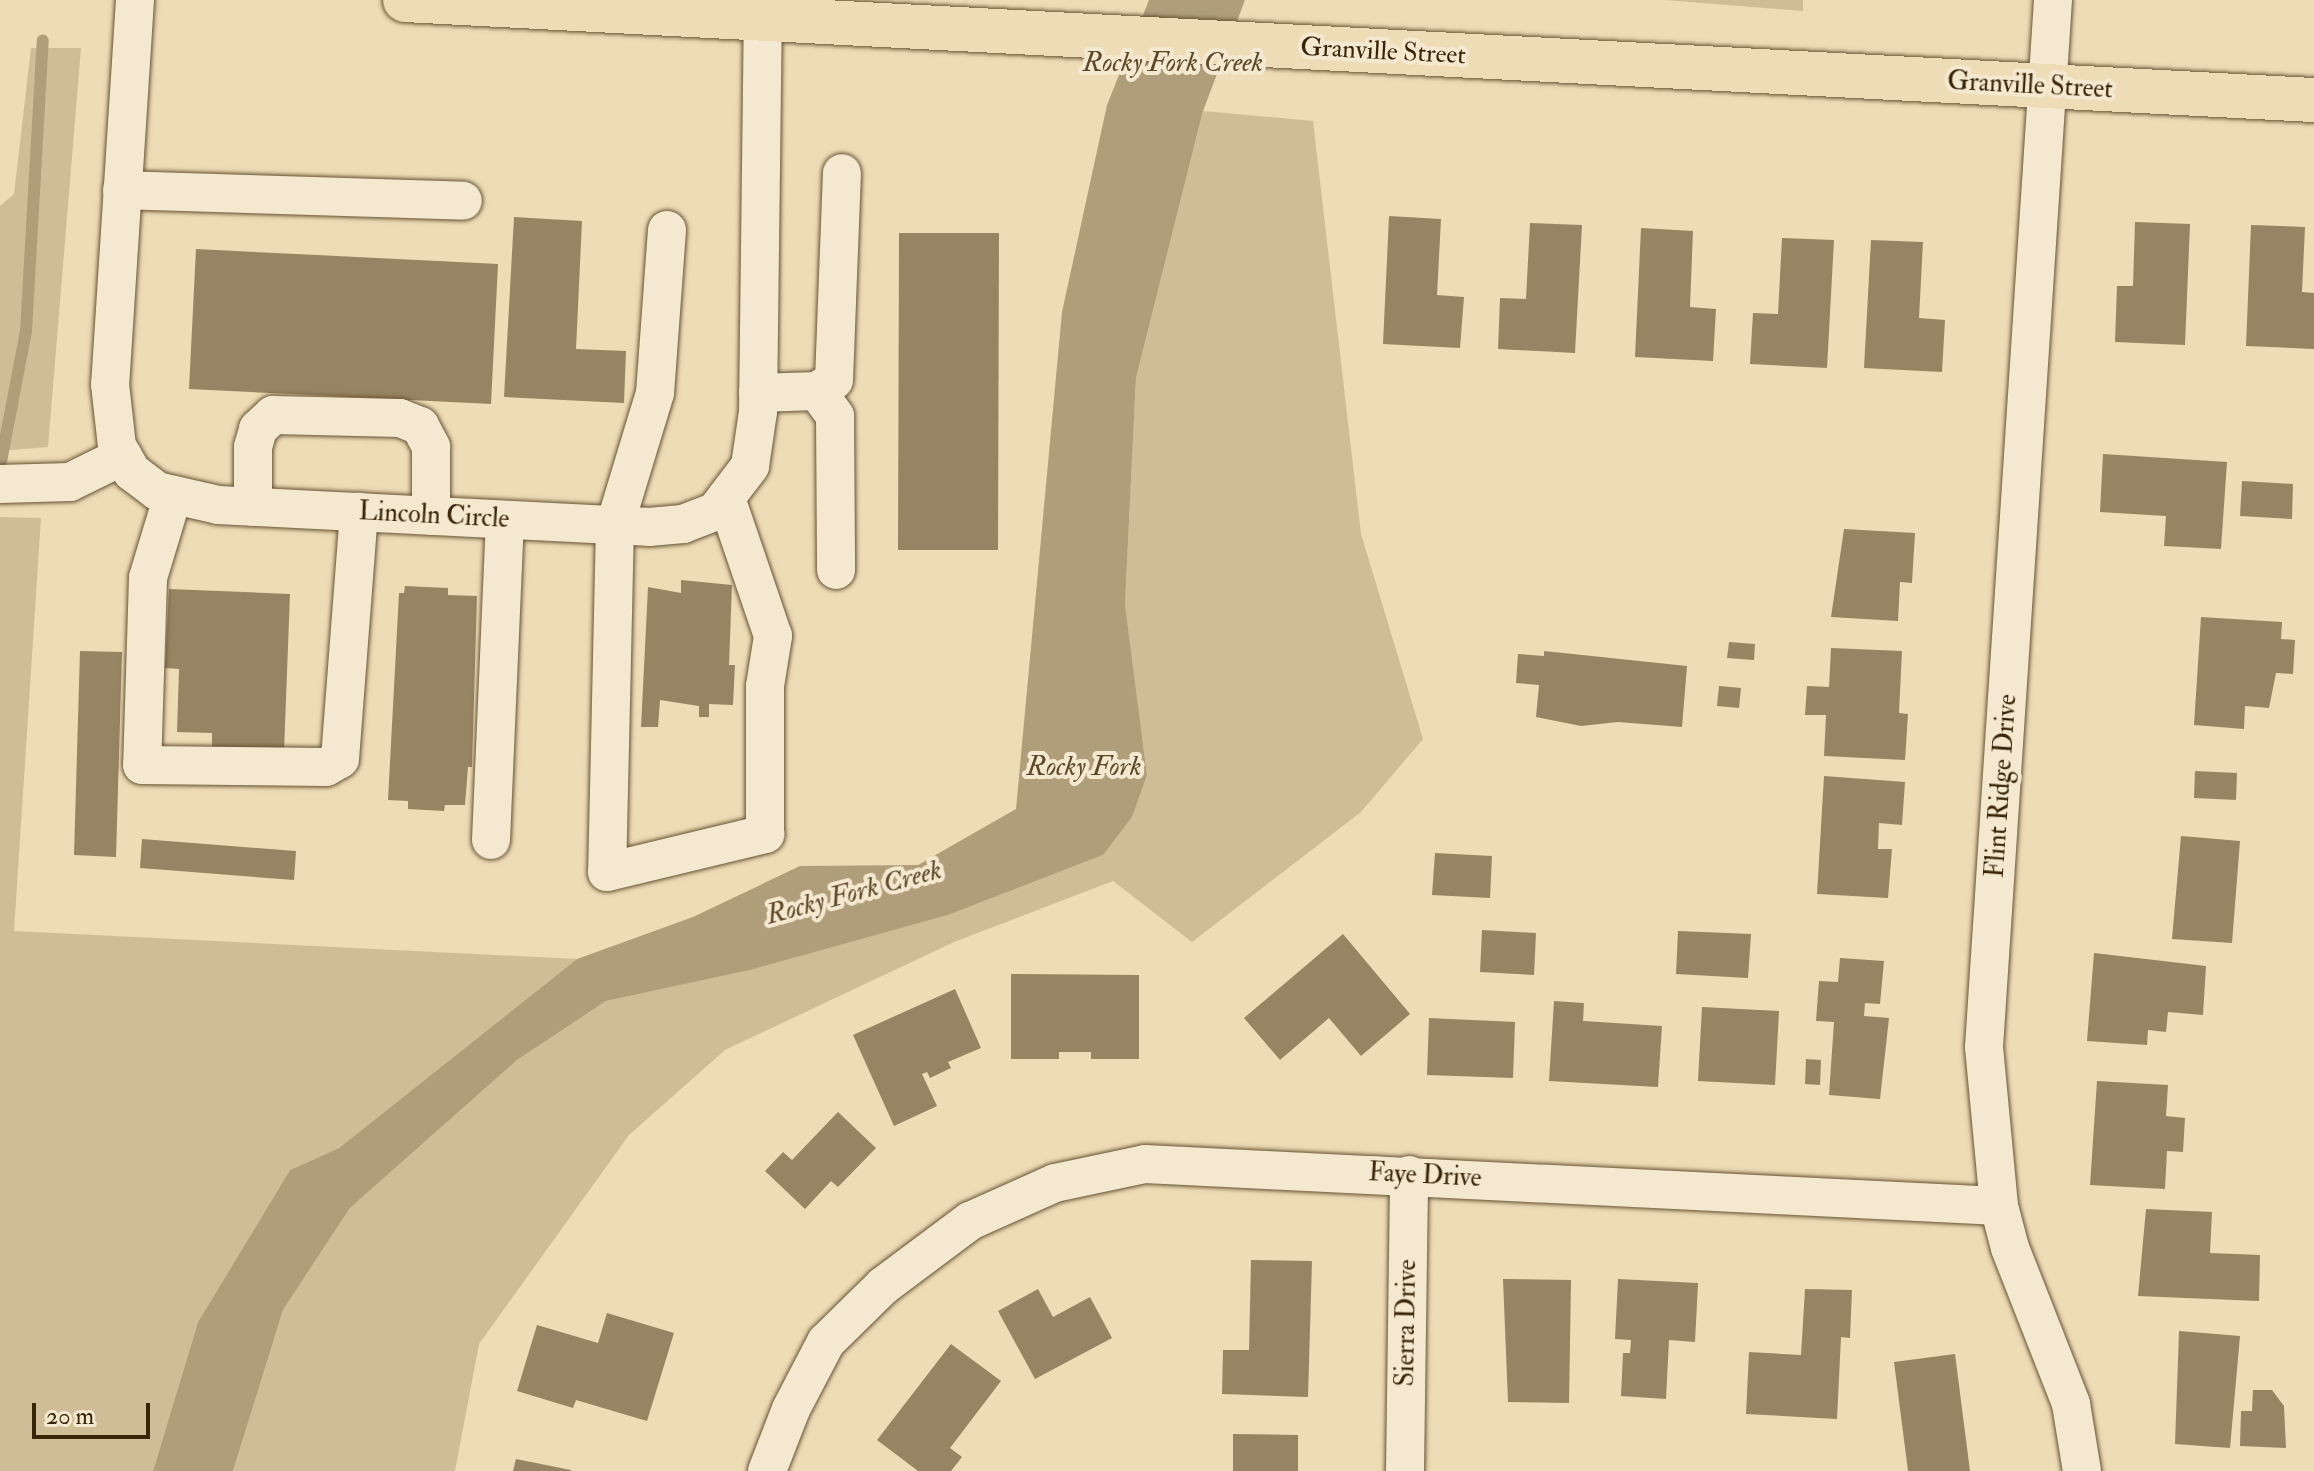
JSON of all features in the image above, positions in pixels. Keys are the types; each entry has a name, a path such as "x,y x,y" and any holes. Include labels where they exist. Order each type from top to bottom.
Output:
{"main road":[{"name":"Granville Street","path":"405,0 2314,100"}],"street":[{"name":"Lincoln Circle","path":"135,0 110,384 117,446 132,472 157,491 253,507 615,525 683,524 715,512 750,466 758,393 763,21"},
{"name":"Flint Ridge Drive","path":"2053,0 2044,87 1984,1047 1999,1206 2010,1248 2071,1404 2082,1471"},
{"path":"758,393 817,391 834,380 842,173"},
{"path":"122,190 463,201"},
{"path":"667,230 655,393 615,525 607,872 765,834 765,686 773,636 726,498"},
{"path":"817,391 835,416 836,570"},
{"path":"253,507 253,447 258,429 273,415 400,418 420,426 431,447 431,516"},
{"path":"0,484 70,482 123,456"},
{"path":"173,495 148,578 142,765 326,767 340,759 359,512"},
{"path":"491,840 505,520"},
{"name":"Faye Drive","path":"767,1471 826,1342 883,1286 970,1221 1055,1183 1145,1164 1999,1206"},
{"name":"Sierra Drive","path":"1405,1471 1409,1175"}],"shaded area":[{"path":"1665,0 1803,0 1803,11"},
{"path":"31,48 81,48 48,447 0,451 0,206 14,194"},
{"path":"1203,111 1313,121 1361,534 1423,739 1361,812 1192,942 1113,881 954,942 725,1050 629,1135 479,1344 455,1471 233,1471 283,1310 350,1208 517,1060 606,1001 750,970 948,915 1103,855 1147,775 1125,604 1136,378"},
{"path":"0,517 41,518 14,931 577,959 339,1148 290,1170 198,1322 153,1471 0,1471"}],"water":[{"name":"Rocky Fork","path":"1149,0 1245,0 1203,111 1136,378 1125,604 1147,775 1132,817 1103,855 948,915 750,970 606,1001 517,1060 350,1208 283,1310 233,1471 153,1471 198,1322 290,1170 339,1148 577,959 693,917 800,866 918,865 1016,809 1062,312 1107,105"}],"building":[{"path":"1389,216 1441,219 1437,295 1464,297 1460,348 1383,344"},
{"path":"514,217 582,221 576,349 626,351 624,403 504,397"},
{"path":"2135,222 2190,224 2185,345 2115,342 2117,286 2133,286"},
{"path":"1530,223 1582,225 1575,353 1498,349 1500,298 1526,299"},
{"path":"2251,225 2305,227 2302,292 2314,293 2314,349 2246,346"},
{"path":"1641,228 1693,231 1690,307 1716,309 1713,361 1635,357"},
{"path":"899,233 999,233 998,550 898,550"},
{"path":"1782,238 1834,240 1827,368 1750,364 1753,313 1778,314"},
{"path":"1871,240 1923,242 1919,318 1945,320 1942,372 1864,368"},
{"path":"196,249 498,264 491,404 189,389"},
{"path":"2103,454 2227,462 2221,549 2164,546 2166,516 2100,512"},
{"path":"2242,481 2293,484 2292,519 2240,516"},
{"path":"1844,529 1915,533 1912,583 1900,582 1898,621 1831,617"},
{"path":"681,580 732,585 729,665 735,665 733,705 709,704 709,717 699,717 699,706 660,700 658,727 641,727 648,587 681,593"},
{"path":"405,586 448,588 448,595 477,596 472,767 468,767 465,805 445,805 444,811 408,809 408,801 388,800 399,593 404,593"},
{"path":"169,589 290,594 284,752 212,748 212,733 177,732 179,669 165,668"},
{"path":"2201,617 2282,622 2281,639 2295,640 2293,674 2276,673 2269,708 2245,706 2244,729 2194,725"},
{"path":"1729,642 1755,644 1754,660 1727,658"},
{"path":"1831,648 1902,651 1899,713 1908,714 1905,760 1824,756 1826,715 1805,715 1807,686 1829,687"},
{"path":"80,651 122,652 116,857 74,855"},
{"path":"1544,651 1687,666 1682,727 1618,722 1581,726 1536,717 1539,685 1516,683 1518,654 1544,656"},
{"path":"1719,686 1741,688 1739,708 1717,706"},
{"path":"2195,771 2237,773 2236,800 2194,798"},
{"path":"1824,776 1905,782 1902,825 1879,823 1878,849 1892,849 1888,898 1817,894"},
{"path":"2181,836 2240,841 2232,943 2172,939"},
{"path":"142,839 296,851 294,880 140,868"},
{"path":"1435,853 1492,856 1490,898 1432,895"},
{"path":"1482,930 1536,933 1534,975 1480,972"},
{"path":"1678,931 1751,934 1748,978 1676,974"},
{"path":"1343,934 1410,1014 1361,1056 1329,1018 1280,1060 1244,1018"},
{"path":"2094,953 2206,966 2203,1015 2168,1012 2166,1032 2148,1030 2147,1045 2087,1041"},
{"path":"1840,958 1884,961 1880,1004 1865,1003 1864,1016 1889,1018 1880,1099 1829,1095 1834,1022 1816,1021 1819,981 1838,982"},
{"path":"1011,974 1139,975 1139,1059 1091,1059 1091,1052 1059,1052 1059,1059 1011,1059"},
{"path":"955,989 981,1048 948,1062 951,1068 930,1078 927,1072 922,1074 937,1106 894,1126 853,1035"},
{"path":"1554,1001 1584,1003 1583,1021 1662,1026 1658,1087 1549,1081"},
{"path":"1702,1007 1779,1011 1775,1085 1698,1081"},
{"path":"1429,1018 1515,1022 1513,1078 1427,1075"},
{"path":"1806,1059 1821,1060 1820,1085 1805,1084"},
{"path":"2097,1081 2168,1085 2166,1116 2185,1118 2183,1152 2167,1151 2165,1189 2090,1185"},
{"path":"838,1112 876,1148 838,1187 831,1181 805,1209 765,1171 783,1152 792,1160"},
{"path":"2146,1209 2212,1212 2210,1253 2260,1255 2259,1301 2138,1296"},
{"path":"1251,1260 1312,1261 1308,1397 1222,1394 1223,1350 1249,1350"},
{"path":"1503,1279 1571,1280 1569,1403 1508,1402"},
{"path":"1618,1279 1698,1283 1695,1342 1669,1340 1666,1399 1621,1396 1623,1353 1630,1353 1631,1340 1615,1339"},
{"path":"1038,1289 1053,1317 1090,1297 1112,1338 1035,1379 998,1311"},
{"path":"1805,1289 1852,1290 1850,1338 1841,1337 1837,1419 1746,1414 1749,1352 1801,1355"},
{"path":"607,1313 674,1333 647,1421 576,1400 573,1408 517,1391 537,1325 598,1343"},
{"path":"2179,1331 2240,1336 2230,1448 2175,1444"},
{"path":"951,1344 1001,1381 950,1448 962,1457 951,1471 918,1471 877,1440"},
{"path":"1955,1354 1970,1471 1908,1471 1894,1362"},
{"path":"2253,1390 2272,1390 2284,1406 2286,1448 2240,1446 2241,1411 2252,1411"},
{"path":"1233,1434 1298,1435 1298,1471 1233,1471"},
{"path":"516,1459 571,1470 571,1471 513,1471"}],"waterway":[{"path":"1,462 26,331 43,40"}],"water label":[{"name":"Rocky Fork Creek","path":"1173,63"},
{"name":"Rocky Fork Creek","path":"854,893"}]}
